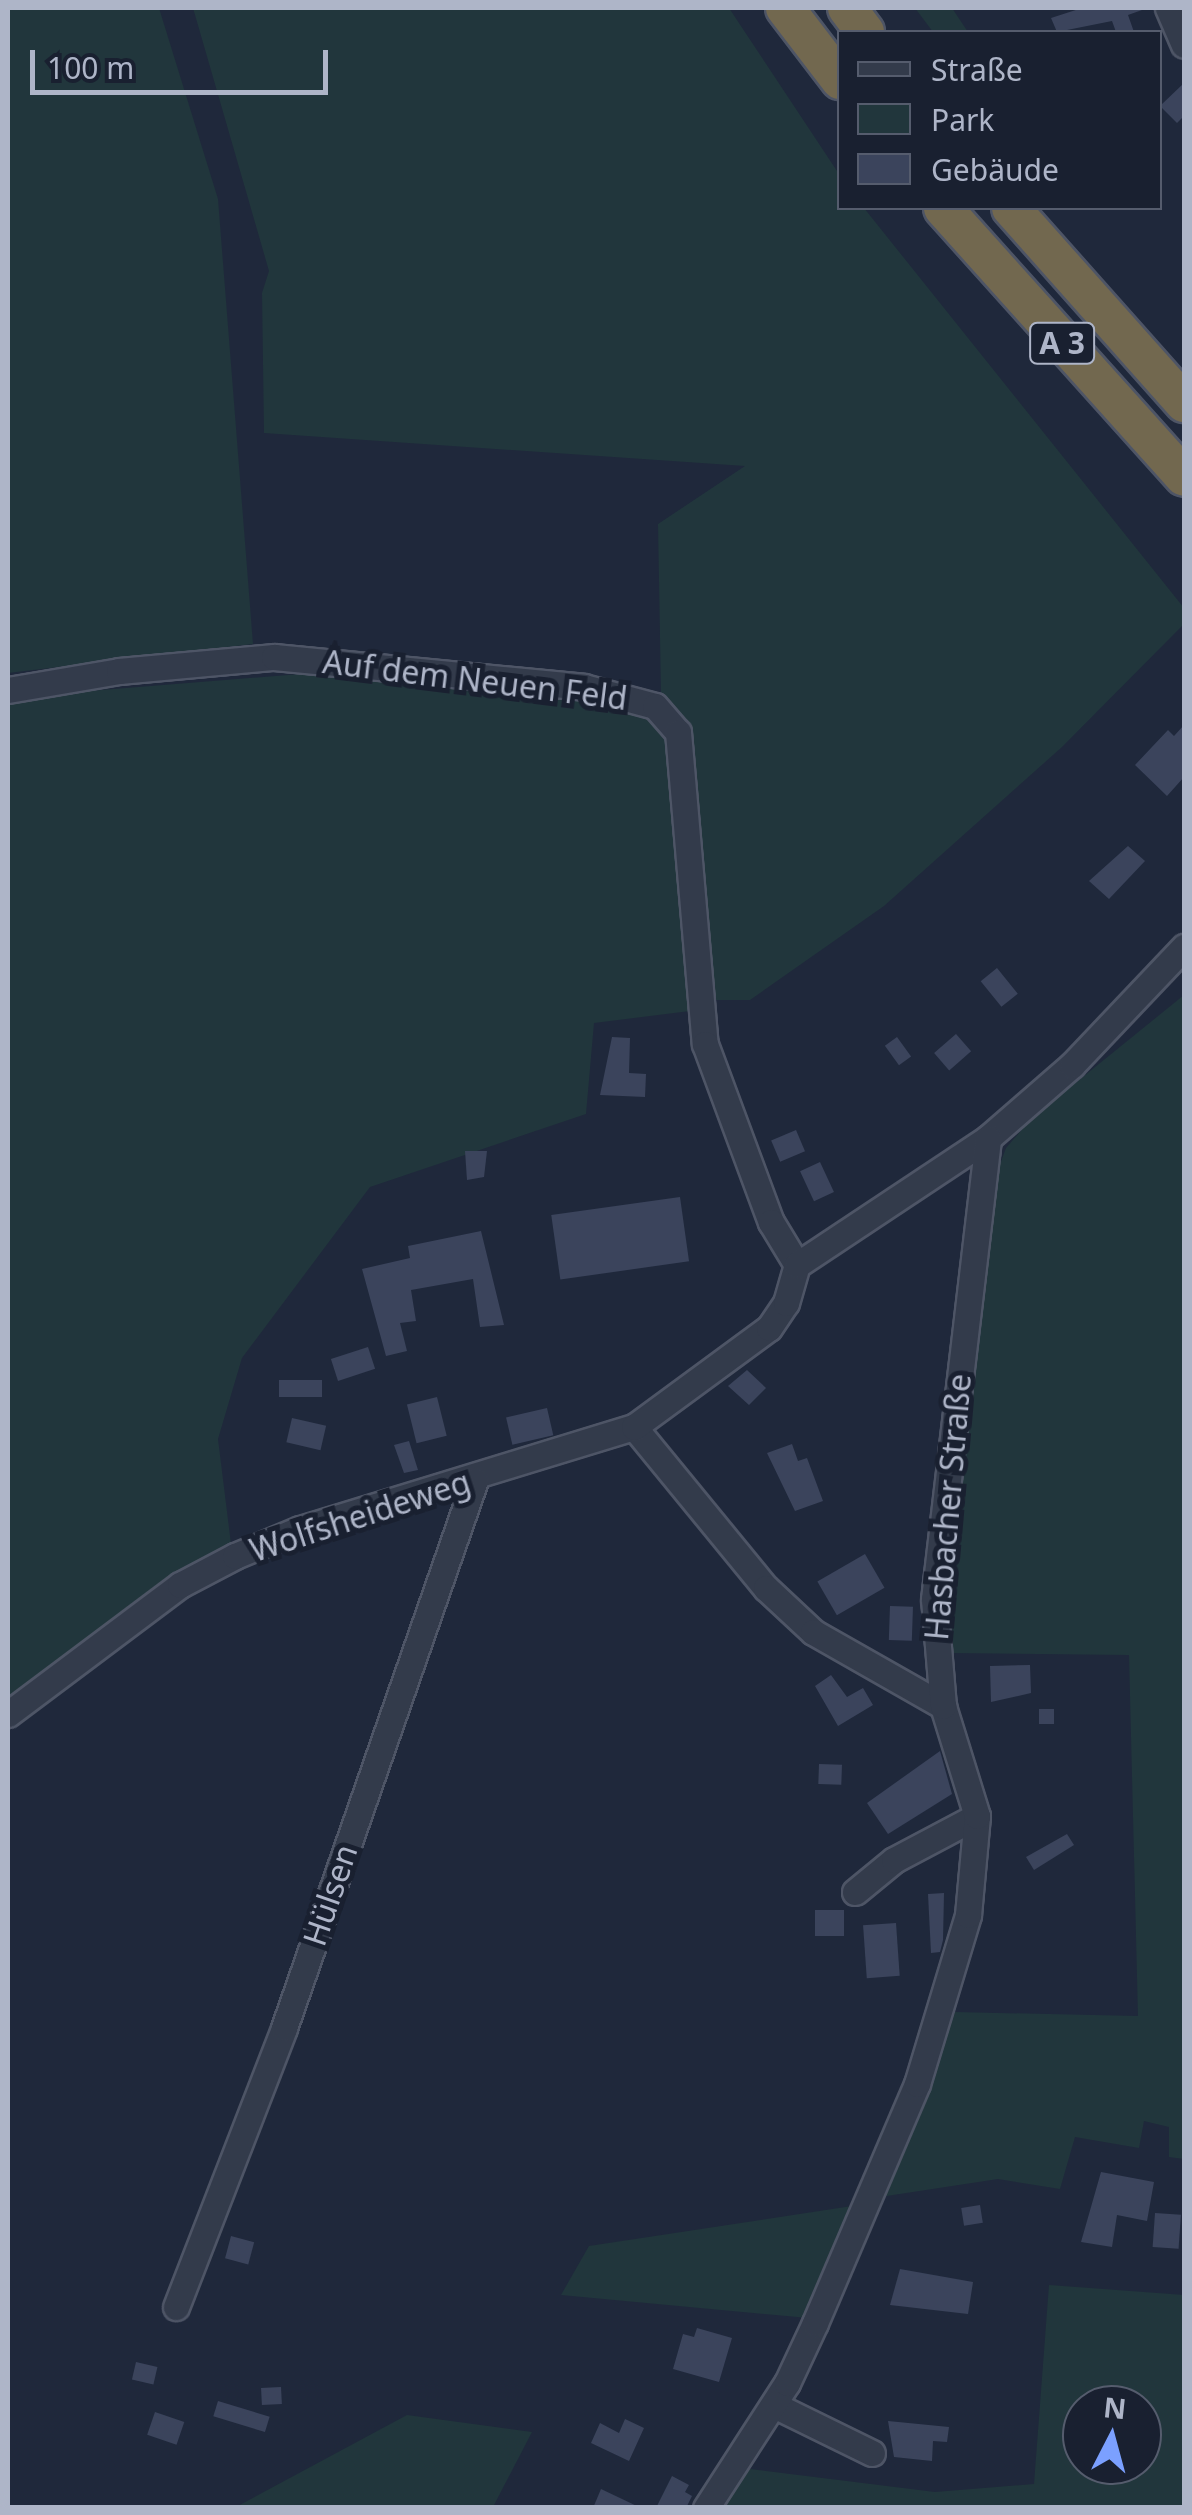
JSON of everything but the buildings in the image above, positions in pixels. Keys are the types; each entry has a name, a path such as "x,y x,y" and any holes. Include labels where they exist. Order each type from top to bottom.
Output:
{"highway":[{"path":"785,8 837,76"},
{"path":"847,8 864,30"},
{"name":"A 3","path":"944,210 1184,477"},
{"name":"A 3","path":"1013,210 1184,404"}],"street":[{"path":"1168,8 1184,45"},
{"name":"Auf dem Neuen Feld","path":"8,690 120,671 274,657 584,687 655,706 678,732 705,1044 772,1222 797,1265"},
{"path":"797,1265 988,1138 1098,1039 1184,947"},
{"name":"Hasbacher Straße","path":"706,2508 774,2405 870,2196 939,2022 968,1914 978,1816 942,1706 934,1599 988,1138"},
{"name":"Wolfsheideweg","path":"8,1714 152,1604 220,1563 300,1528 476,1480 634,1428 770,1328 786,1303 797,1265"},
{"path":"634,1428 766,1588 814,1632 942,1706"},
{"name":"Hülsen","path":"176,2307 284,2028 476,1480"},
{"path":"855,1892 894,1860 978,1816"},
{"path":"774,2405 872,2454"}],"green space":[{"path":"8,8 159,8 218,199 253,644 8,673"},
{"path":"193,8 729,8 837,171 837,210 866,210 1184,608 1184,624 1062,747 884,906 750,1000 711,1000 679,720 661,693 658,524 745,466 264,433 262,293 269,271"},
{"path":"915,8 952,8 967,30 932,30"},
{"path":"326,672 572,691 643,710 666,736 690,1011 594,1023 586,1114 370,1187 242,1358 218,1439 231,1544 174,1575 8,1700 8,704 89,691"},
{"path":"1184,995 1184,2159 1169,2157 1169,2127 1144,2121 1139,2148 1075,2137 1060,2189 998,2179 880,2197 955,2012 1138,2016 1129,1655 946,1653 948,1567 991,1189 1006,1148 1031,1119"},
{"path":"852,2206 808,2318 561,2295 589,2246"},
{"path":"1049,2285 1184,2295 1184,2507 699,2508 727,2466 935,2492 1034,2484"},
{"path":"407,2415 532,2432 493,2507 236,2507"}]}
